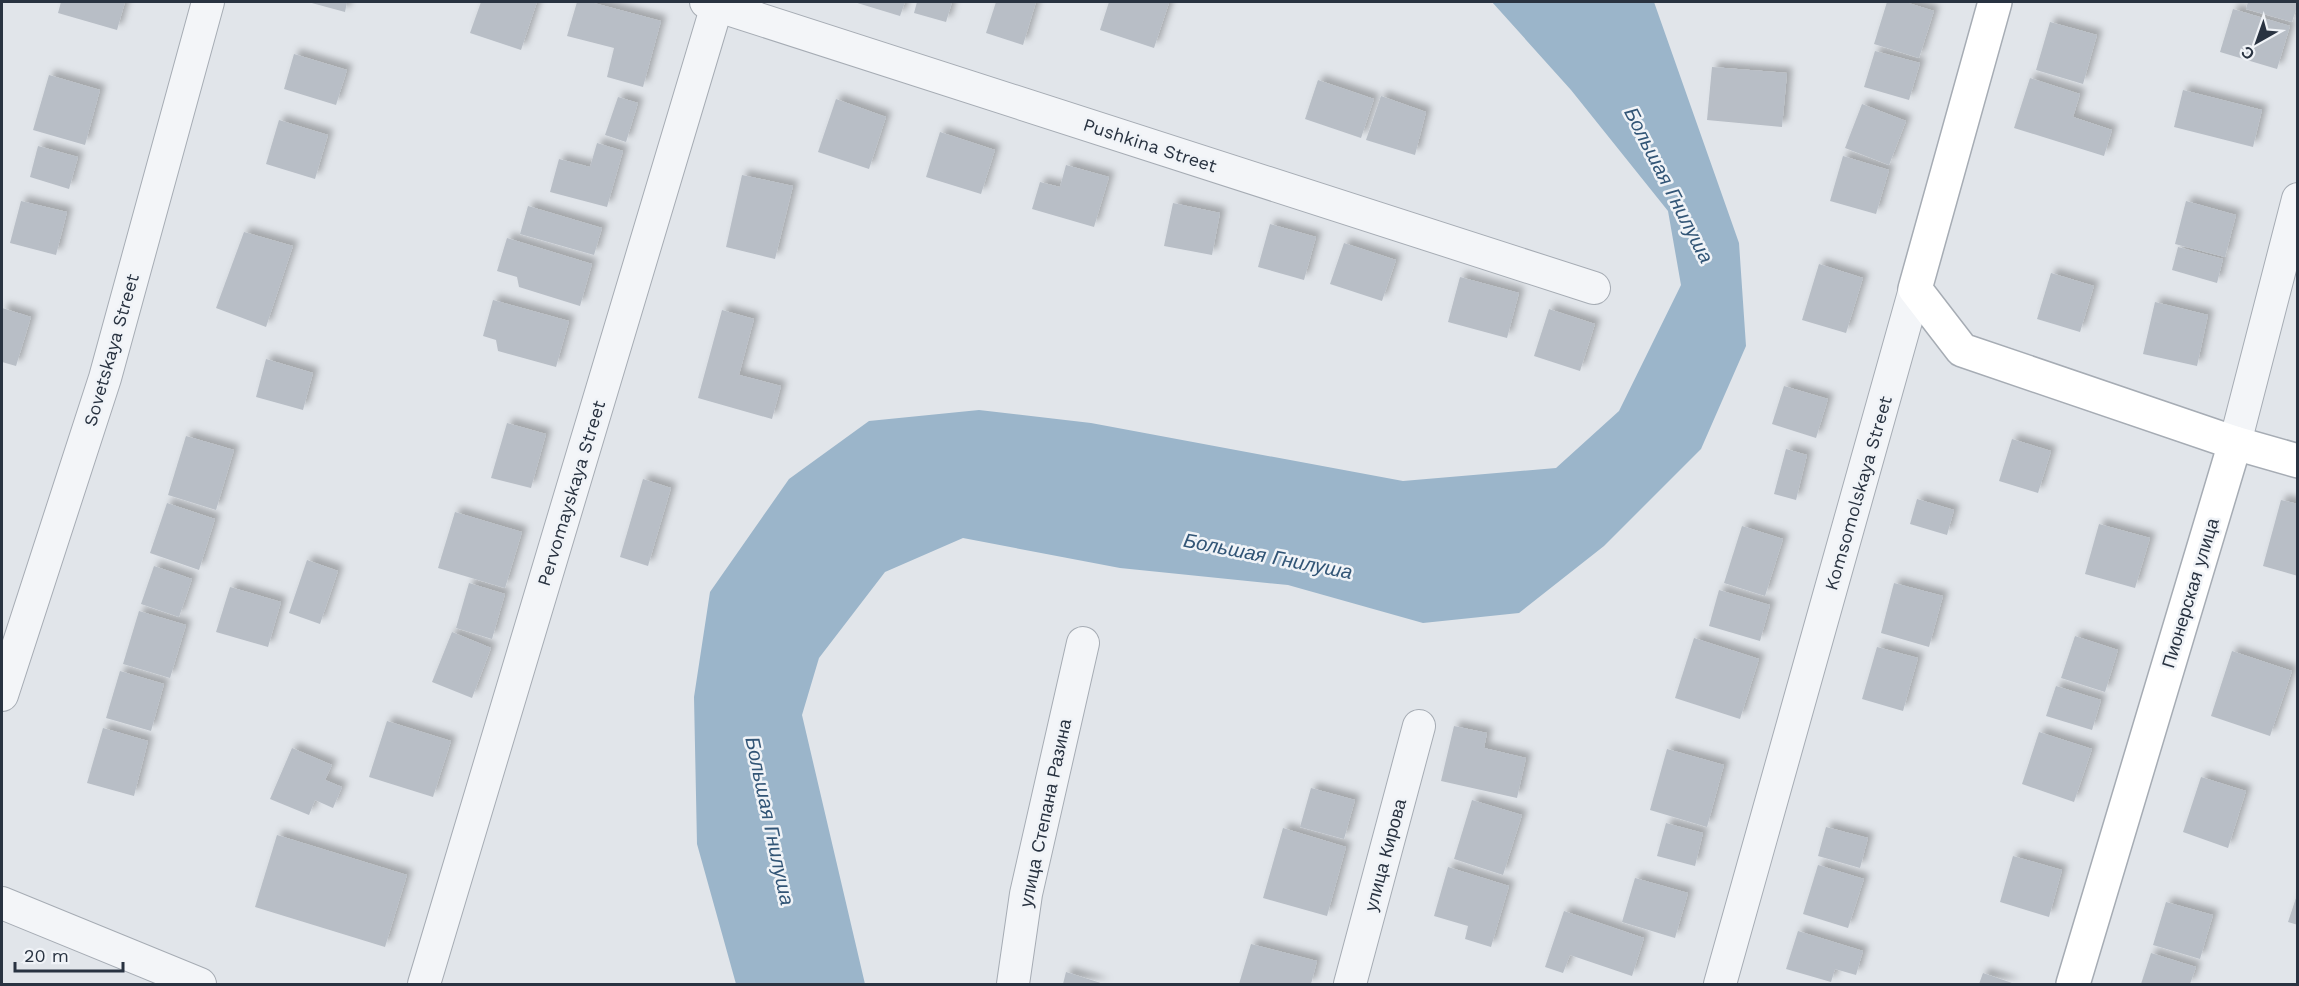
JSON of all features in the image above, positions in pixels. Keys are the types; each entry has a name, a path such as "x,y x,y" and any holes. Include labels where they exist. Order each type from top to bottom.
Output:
{"main road":[{"name":"Komsomolskaya Street","path":"1915,289 1995,2"},
{"path":"1915,289 1962,350 2235,443 2298,461"},
{"name":"Пионерская улица","path":"2073,984 2235,443"}],"street":[{"name":"Sovetskaya Street","path":"2,695 105,378 208,2"},
{"name":"Pushkina Street","path":"714,2 1594,288"},
{"name":"Pervomayskaya Street","path":"424,984 714,2"},
{"name":"Пионерская улица","path":"2235,443 2298,199"},
{"name":"Komsomolskaya Street","path":"1720,984 1915,289"},
{"name":"улица Степана Разина","path":"1013,984 1026,894 1083,643"},
{"name":"улица Кирова","path":"1350,984 1419,726"},
{"path":"2,903 200,984"}],"water":[{"name":"Большая Гнилуша","path":"1492,2 1654,2 1739,243 1746,346 1701,449 1604,546 1519,613 1423,623 1288,585 1120,568 963,538 885,572 819,658 802,715 865,984 736,984 697,844 694,697 710,592 789,479 869,421 979,410 1091,423 1403,481 1556,468 1619,411 1681,285 1668,211 1571,90"}],"building":[{"path":"61,2 125,2 117,30 58,13"},
{"path":"308,2 347,2 345,12"},
{"path":"481,2 537,2 521,50 470,33"},
{"path":"577,2 590,2 661,21 643,87 607,77 614,48 567,36"},
{"path":"854,2 905,2 900,16"},
{"path":"917,2 952,2 946,22 914,13"},
{"path":"996,2 1036,2 1023,45 986,33"},
{"path":"1109,2 1169,3 1154,48 1100,30"},
{"path":"1887,2 1905,2 1934,11 1919,58 1874,44"},
{"path":"2248,2 2298,3 2292,22 2246,9"},
{"path":"2233,9 2290,26 2277,69 2220,52"},
{"path":"2050,22 2097,35 2083,84 2036,70"},
{"path":"1875,51 1920,63 1909,100 1864,87"},
{"path":"294,54 347,70 336,105 284,89"},
{"path":"1712,67 1787,73 1782,127 1707,120"},
{"path":"49,75 100,90 85,145 33,130"},
{"path":"2030,78 2080,94 2073,117 2112,130 2104,156 2014,128"},
{"path":"1318,80 1374,99 1361,138 1305,119"},
{"path":"2183,90 2262,110 2253,147 2174,127"},
{"path":"1381,96 1426,112 1415,155 1366,140"},
{"path":"618,97 638,103 626,142 605,135"},
{"path":"836,99 886,117 869,169 818,152"},
{"path":"1862,104 1906,121 1889,165 1845,148"},
{"path":"279,120 328,135 315,179 266,164"},
{"path":"940,132 995,150 981,194 926,177"},
{"path":"597,143 623,151 607,207 550,192 559,159 590,167"},
{"path":"38,146 78,157 69,189 30,177"},
{"path":"1843,156 1889,170 1876,214 1830,201"},
{"path":"1066,165 1109,177 1094,227 1032,209 1040,182 1060,187"},
{"path":"742,175 793,186 775,259 726,247"},
{"path":"21,201 67,212 56,255 10,243"},
{"path":"2186,201 2236,215 2225,257 2175,244"},
{"path":"1173,203 1220,213 1212,255 1164,246"},
{"path":"528,206 602,228 594,255 520,234"},
{"path":"1270,224 1316,237 1304,280 1258,267"},
{"path":"244,232 293,246 266,327 216,308"},
{"path":"507,238 592,264 580,306 519,287 517,277 497,271"},
{"path":"1344,243 1396,260 1382,301 1330,284"},
{"path":"2178,247 2223,259 2217,283 2172,270"},
{"path":"1819,264 1863,278 1846,333 1802,320"},
{"path":"2051,273 2094,286 2080,332 2037,319"},
{"path":"1460,277 1519,293 1507,338 1448,322"},
{"path":"493,300 569,321 556,367 498,351 496,340 483,336"},
{"path":"2155,302 2208,315 2197,366 2143,354"},
{"path":"2,308 31,317 16,366 2,362"},
{"path":"1549,309 1595,324 1580,371 1534,356"},
{"path":"722,310 754,319 739,375 781,386 772,419 698,398"},
{"path":"266,359 313,373 303,410 256,397"},
{"path":"1784,386 1828,399 1816,438 1772,424"},
{"path":"507,423 546,434 531,488 491,478"},
{"path":"186,436 234,450 216,510 168,495"},
{"path":"2012,439 2051,451 2038,493 1999,481"},
{"path":"1786,449 1807,455 1796,500 1774,494"},
{"path":"643,479 671,488 648,566 620,557"},
{"path":"1917,499 1954,510 1947,535 1910,524"},
{"path":"2281,500 2298,504 2298,576 2263,566"},
{"path":"167,503 215,519 199,570 150,553"},
{"path":"455,512 522,532 505,588 438,568"},
{"path":"2099,524 2150,538 2135,588 2085,574"},
{"path":"1742,526 1783,539 1765,596 1724,583"},
{"path":"307,560 338,571 320,624 289,613"},
{"path":"154,566 192,579 179,617 141,604"},
{"path":"469,583 505,594 492,639 456,628"},
{"path":"1894,583 1943,596 1929,647 1881,633"},
{"path":"230,587 281,602 268,647 216,632"},
{"path":"1719,590 1770,605 1760,641 1709,626"},
{"path":"139,611 186,625 170,678 123,664"},
{"path":"452,632 491,648 472,698 432,682"},
{"path":"2075,636 2118,650 2105,692 2061,678"},
{"path":"1694,638 1759,659 1740,719 1675,698"},
{"path":"1877,647 1918,658 1903,711 1862,699"},
{"path":"2232,651 2292,671 2270,736 2211,716"},
{"path":"120,671 164,684 151,731 106,718"},
{"path":"2056,686 2101,700 2092,730 2046,716"},
{"path":"387,721 451,741 433,797 369,777"},
{"path":"1454,726 1487,733 1484,748 1526,758 1517,798 1441,781"},
{"path":"103,728 148,741 134,796 87,783"},
{"path":"2039,732 2092,749 2074,802 2022,784"},
{"path":"292,748 332,765 325,780 342,787 333,808 315,800 309,815 270,799"},
{"path":"1667,749 1724,765 1707,827 1650,810"},
{"path":"2201,777 2246,791 2228,848 2183,832"},
{"path":"1311,788 1355,800 1344,839 1300,827"},
{"path":"1472,800 1522,815 1503,875 1454,859"},
{"path":"1666,823 1703,833 1695,866 1657,856"},
{"path":"1826,827 1868,838 1860,868 1818,856"},
{"path":"1283,828 1346,847 1327,916 1263,898"},
{"path":"277,835 407,875 385,947 255,907"},
{"path":"2013,856 2062,870 2049,917 2000,902"},
{"path":"1818,865 1864,879 1848,928 1803,914"},
{"path":"1448,867 1509,886 1491,947 1465,939 1468,926 1434,916"},
{"path":"1635,878 1688,893 1675,938 1622,922"},
{"path":"2298,892 2298,925 2288,922"},
{"path":"2166,902 2213,915 2200,959 2153,945"},
{"path":"1564,911 1644,938 1632,976 1570,955 1563,973 1545,967"},
{"path":"1798,931 1863,951 1856,975 1835,969 1831,982 1786,969"},
{"path":"1251,944 1317,961 1311,984 1239,984"},
{"path":"2151,953 2196,967 2190,984 2141,984"},
{"path":"1066,972 1104,984 1063,984"},
{"path":"1983,973 2015,984 1979,984"}]}
